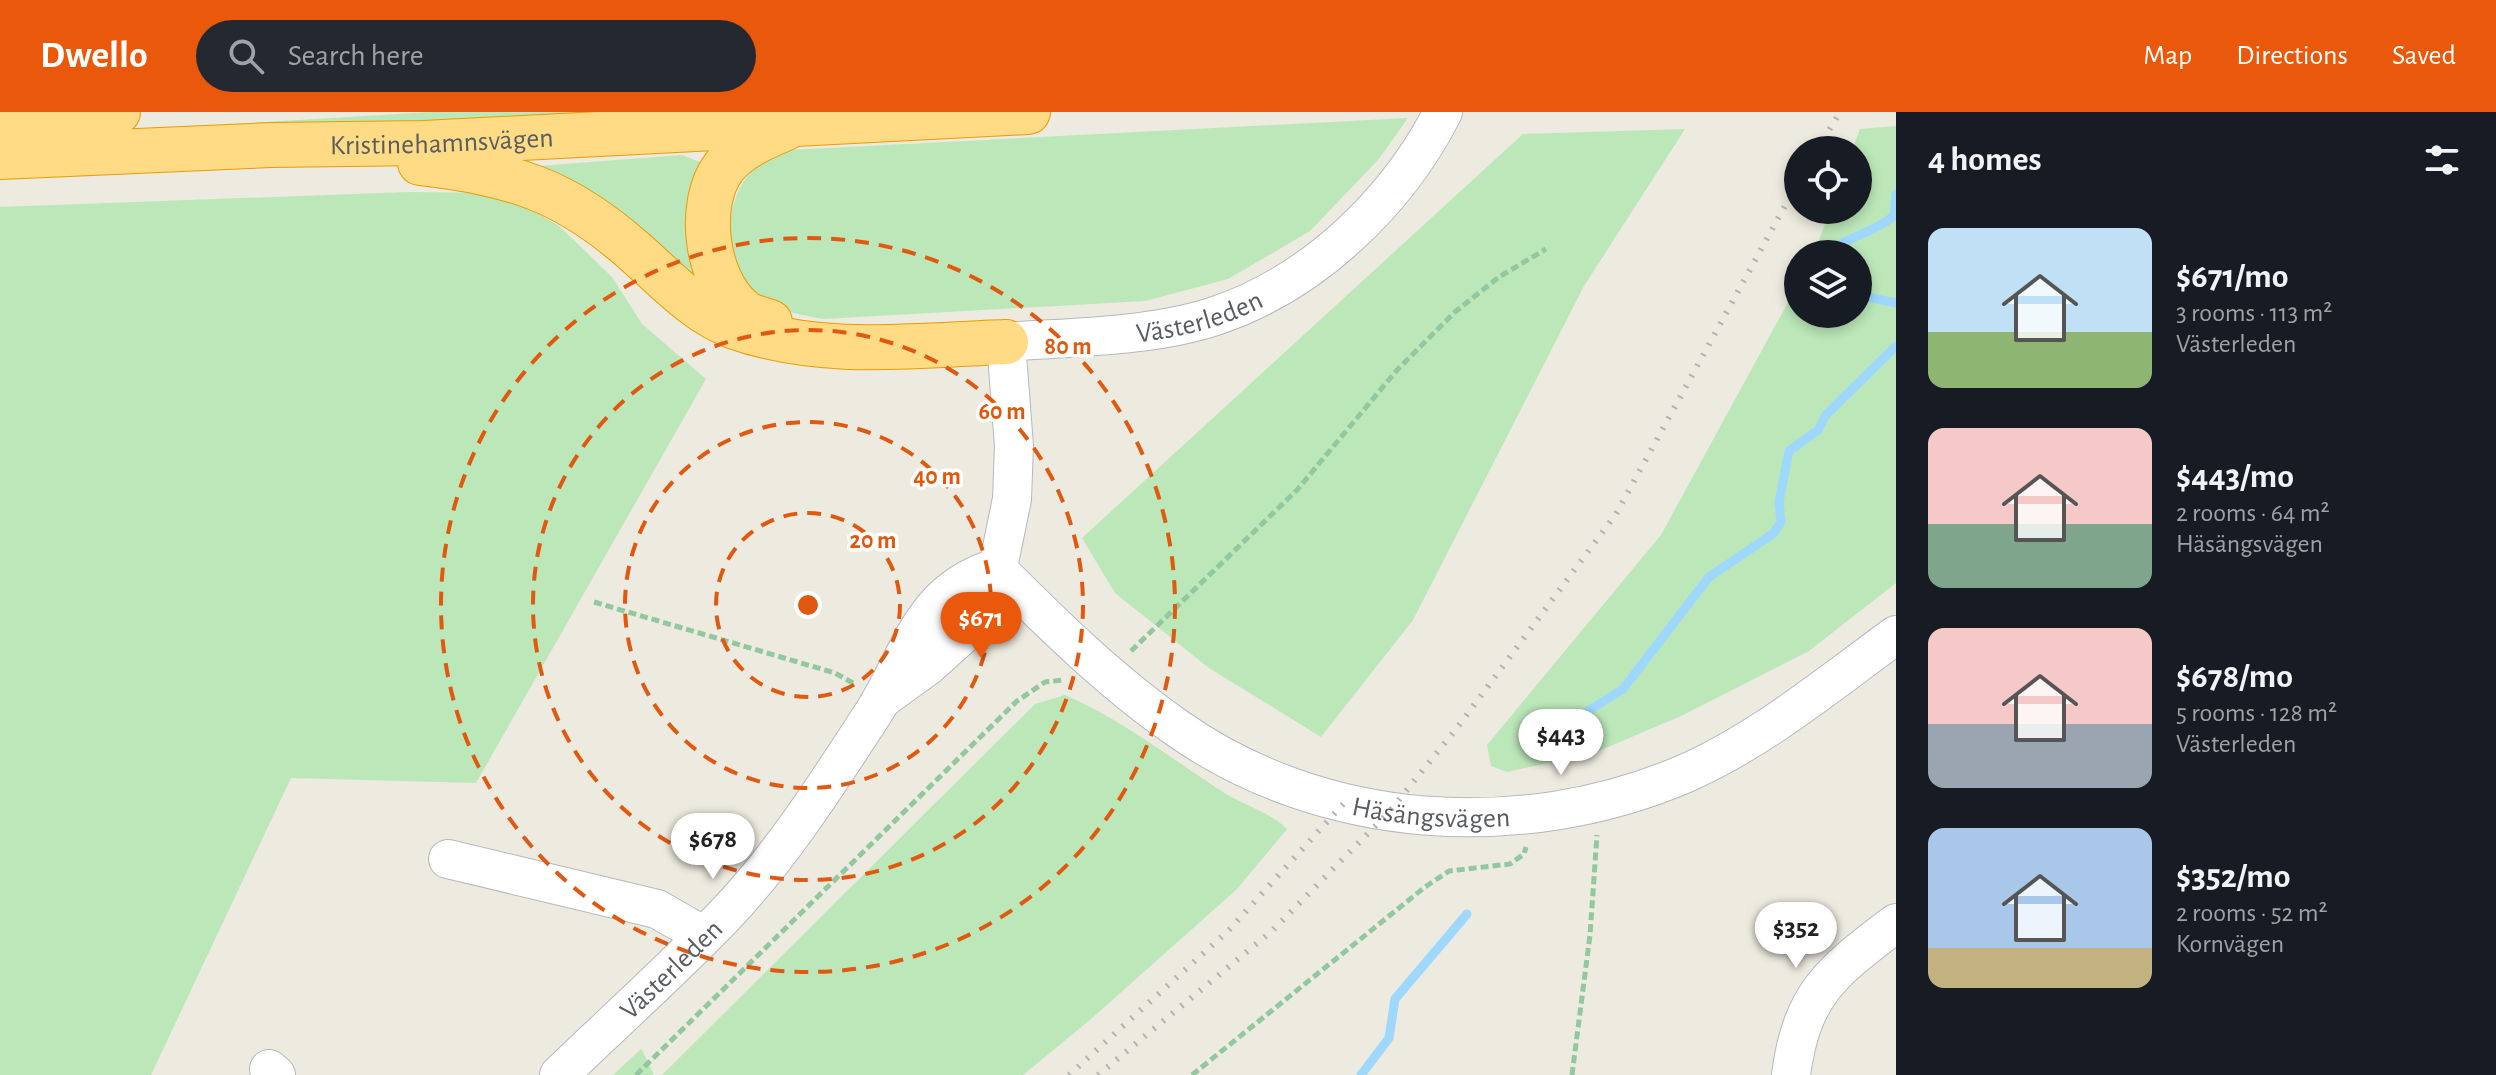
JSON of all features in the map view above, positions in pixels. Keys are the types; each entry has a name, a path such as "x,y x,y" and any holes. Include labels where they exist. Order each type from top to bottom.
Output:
{"highway":[{"path":"0,118 118,112"},
{"name":"Kristinehamnsvägen","path":"0,157 271,145 424,143 1028,112"},
{"path":"796,123 757,141 736,155 722,170 709,205 709,242 719,279 742,310 827,347"},
{"path":"271,145 469,170 539,187 587,214 707,313 735,327 827,347 1006,342"}],"street":[{"name":"Västerleden","path":"559,1075 704,936 778,853 882,699 929,665 989,611 996,568 1007,534 1012,486 1014,446 1006,342 1169,325 1215,316 1261,297 1309,266 1364,223 1398,184 1443,112"},
{"name":"Häsängsvägen","path":"996,568 1089,677 1245,767 1307,794 1403,815 1510,816 1615,797 1685,773 1784,714 1896,635"},
{"path":"448,859 657,909 704,936"},
{"path":"1791,1075 1795,1046 1808,1009 1823,985 1837,968 1896,923"}],"path":[{"path":"636,1075 1017,701 1045,682 1089,677 1173,613 1297,490 1397,370 1455,312 1499,277 1546,249"},
{"path":"594,602 835,673 882,699"},
{"path":"1572,1075 1590,935 1598,826"},
{"path":"1192,1075 1425,887 1449,871 1510,864 1524,854 1530,834"}],"green space":[{"path":"431,112 698,112 169,145 169,128"},
{"path":"1408,118 1378,160 1310,231 1228,279 1145,301 823,319 785,310 764,300 750,287 739,270 733,252 730,232 737,194 747,177 761,163 789,150"},
{"path":"1896,126 1896,583 1809,651 1681,716 1596,752 1507,772 1491,766 1487,745 1661,535 1784,310 1784,328 1872,328 1872,240 1819,240 1825,224 1872,224 1872,136 1857,136 1860,129"},
{"path":"1685,129 1584,286 1413,620 1321,737 1209,668 1115,593 1082,538 1523,134"},
{"path":"682,155 707,165 701,273 683,277 526,167"},
{"path":"409,192 500,193 558,225 612,277 642,324 706,379 476,783 291,778 151,1075 0,1075 0,207"},
{"path":"1065,695 1126,728 1223,792 1287,829 1237,889 1023,1075 662,1075 1035,704"},
{"path":"641,1049 654,1075 613,1075"}],"waterway":[{"path":"1848,240 1894,216 1896,194"},
{"path":"1872,298 1896,303"},
{"path":"1588,711 1623,689 1709,577 1774,533 1781,522 1779,502 1789,451 1818,430 1826,415 1896,346"},
{"path":"1361,1075 1389,1038 1395,999 1467,914"}],"railway":[{"path":"1825,136 1840,112"},
{"path":"1098,1075 1272,931 1389,812 1457,728 1616,514 1784,208"},
{"path":"1069,1075 1228,931 1344,803"}]}
